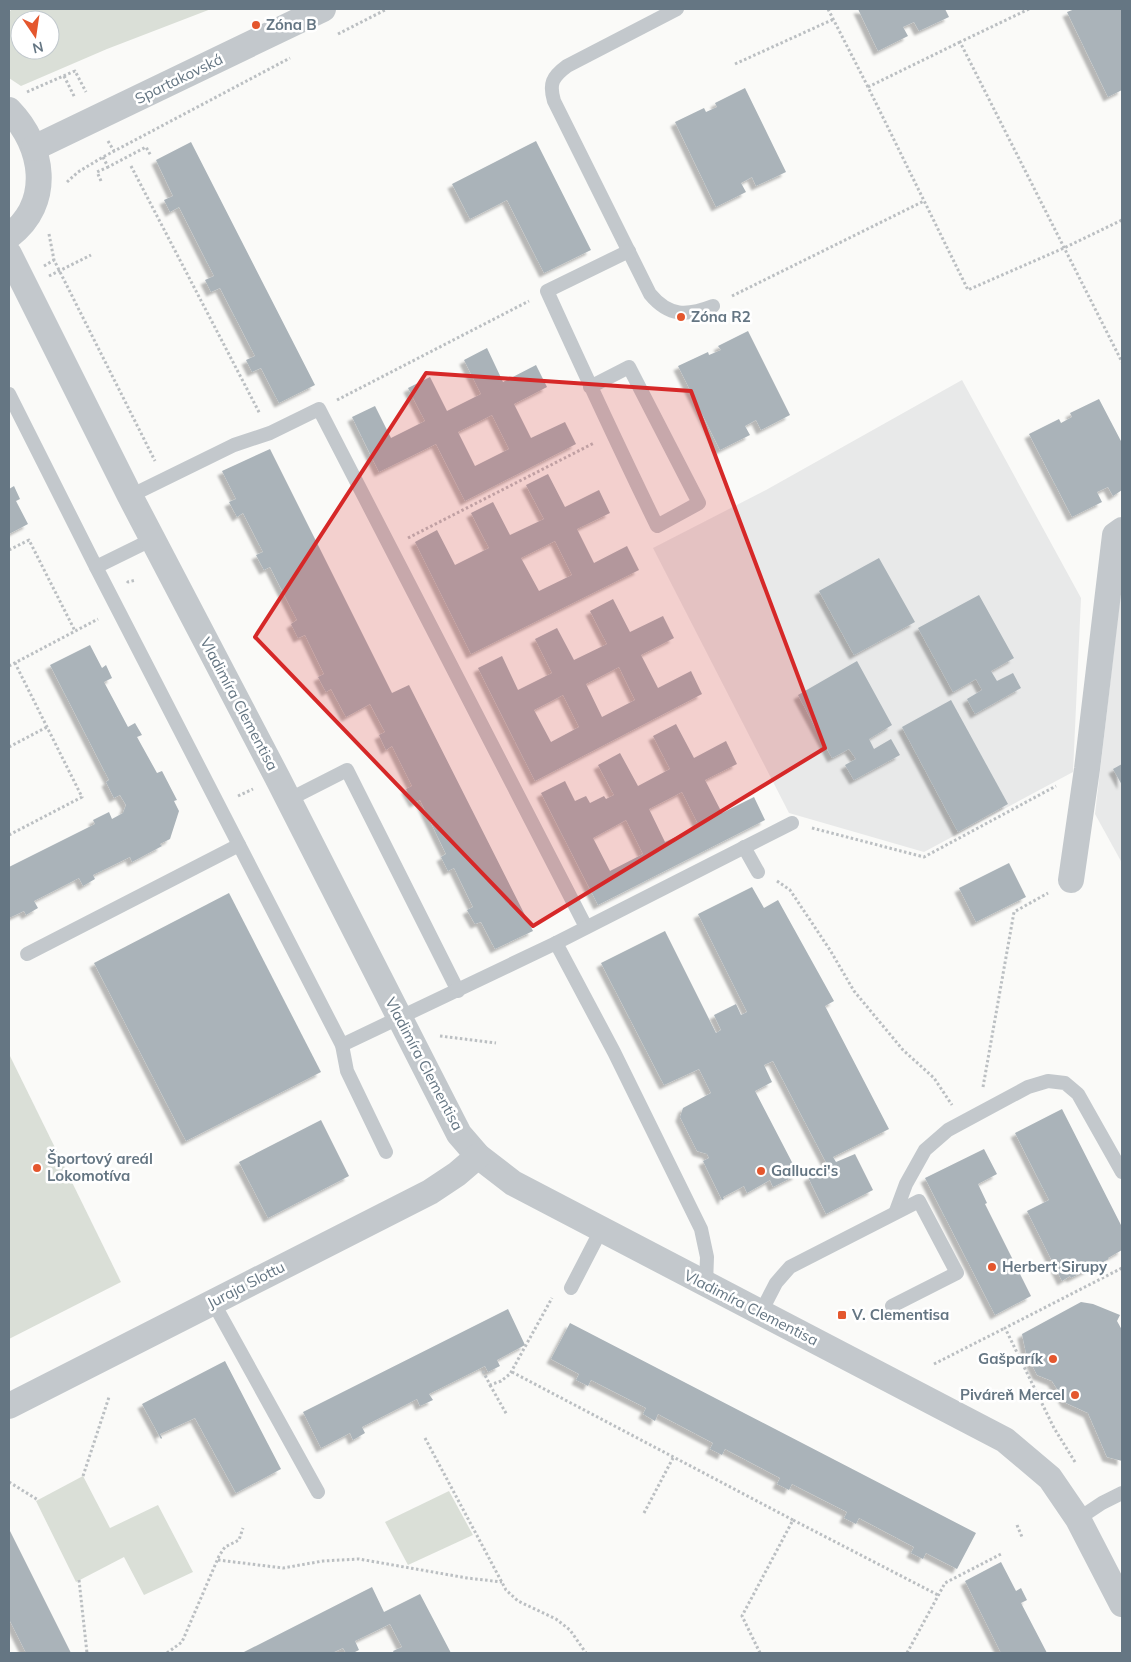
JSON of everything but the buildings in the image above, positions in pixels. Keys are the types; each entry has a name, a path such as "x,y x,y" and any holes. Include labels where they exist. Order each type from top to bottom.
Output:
{"street":[{"name":"Spartakovská","path":"34,148 323,9"},
{"path":"9,236 21,227 32,209 40,173 34,148 21,123 15,102"},
{"name":"Vladimíra Clementisa","path":"9,254 130,496 459,1134 478,1156 513,1183 1005,1440 1050,1478 1078,1519 1122,1604"},
{"path":"1071,880 1087,769 1115,535 1122,530"},
{"name":"Juraja Slottu","path":"9,1406 430,1192 457,1174 478,1156"}],"lane":[{"path":"677,9 567,66 557,73 552,83 551,91 554,101 650,294 659,305 673,312 688,313 713,306"},
{"path":"590,387 629,367 699,503 657,526 612,434 590,387 547,292 628,251"},
{"path":"9,394 342,1045 347,1071 386,1152"},
{"path":"130,496 234,445 270,433 320,409 586,927"},
{"path":"96,567 153,539"},
{"path":"288,800 347,770 458,991"},
{"path":"342,1045 556,943 792,823"},
{"path":"27,954 239,845"},
{"path":"744,847 758,872"},
{"path":"556,943 609,1044 701,1229 707,1257 706,1284"},
{"path":"896,1212 906,1184 925,1150 948,1130 1028,1087 1048,1081 1065,1083 1078,1094 1122,1172"},
{"path":"761,1312 776,1282 790,1267 919,1200 957,1273 892,1306"},
{"path":"571,1288 601,1230"},
{"path":"213,1302 318,1492"},
{"path":"1078,1519 1102,1503 1122,1493"}],"path":[{"path":"336,35 387,9"},
{"path":"828,9 968,290 1122,220"},
{"path":"868,87 1030,9"},
{"path":"736,64 834,19"},
{"path":"960,42 1122,362"},
{"path":"62,187 78,172 103,157 292,57"},
{"path":"15,102 75,71 88,98"},
{"path":"64,76 78,103"},
{"path":"101,180 97,172 146,147 150,156"},
{"path":"103,157 108,167"},
{"path":"131,166 270,433"},
{"path":"713,306 924,200"},
{"path":"48,227 54,260 164,479"},
{"path":"49,276 91,255"},
{"path":"43,266 54,260"},
{"path":"320,409 547,292"},
{"path":"391,548 612,434"},
{"path":"9,550 29,540 75,631"},
{"path":"9,666 103,616"},
{"path":"9,835 82,798 15,663"},
{"path":"9,747 47,727"},
{"path":"792,823 924,857 1087,769"},
{"path":"758,872 790,890 854,991 903,1050 934,1078 964,1122"},
{"path":"978,1114 1014,912 1071,880"},
{"path":"439,1036 496,1043"},
{"path":"934,1364 1122,1268"},
{"path":"490,1385 502,1381 512,1372 556,1291"},
{"path":"1005,1328 1054,1428 1077,1465"},
{"path":"483,1371 507,1415"},
{"path":"512,1372 673,1458 938,1594"},
{"path":"83,1476 109,1398"},
{"path":"425,1438 506,1590 518,1601 563,1624 570,1630 586,1653"},
{"path":"644,1513 673,1458"},
{"path":"9,1482 38,1500"},
{"path":"760,1653 742,1616 792,1520"},
{"path":"1017,1525 1022,1536"},
{"path":"166,1653 182,1642 218,1560 225,1547 239,1540 243,1528"},
{"path":"907,1653 945,1583 1003,1553"},
{"path":"218,1560 284,1568 323,1561 360,1559 467,1578 502,1582"},
{"path":"79,1580 87,1653"}],"highlighted area":[{"path":"426,373 691,391 825,748 533,926 255,637"}],"shaded area":[{"path":"12,9 211,9 107,49 21,86 9,78 10,11 10,60 60,60 60,10"},
{"path":"962,380 1081,598 1073,772 924,852 789,813 653,548 766,490"},
{"path":"1122,581 1122,863 1095,814"},
{"name":"Športový areál Lokomotíva","path":"9,1054 121,1282 9,1339"},
{"path":"83,1476 110,1528 158,1505 193,1572 144,1595 124,1557 76,1582 36,1501"},
{"path":"449,1491 473,1535 408,1565 385,1522"}],"place":[{"name":"Zóna B","path":"256,25"},
{"name":"Zóna R2","path":"681,317"},
{"name":"Športový areál Lokomotíva","path":"37,1168"},
{"name":"Gallucci's","path":"761,1171"},
{"name":"Herbert Sirupy","path":"992,1267"},
{"name":"V. Clementisa","path":"842,1315"},
{"name":"Gašparík","path":"1053,1359"},
{"name":"Piváreň Mercel","path":"1075,1395"}]}
